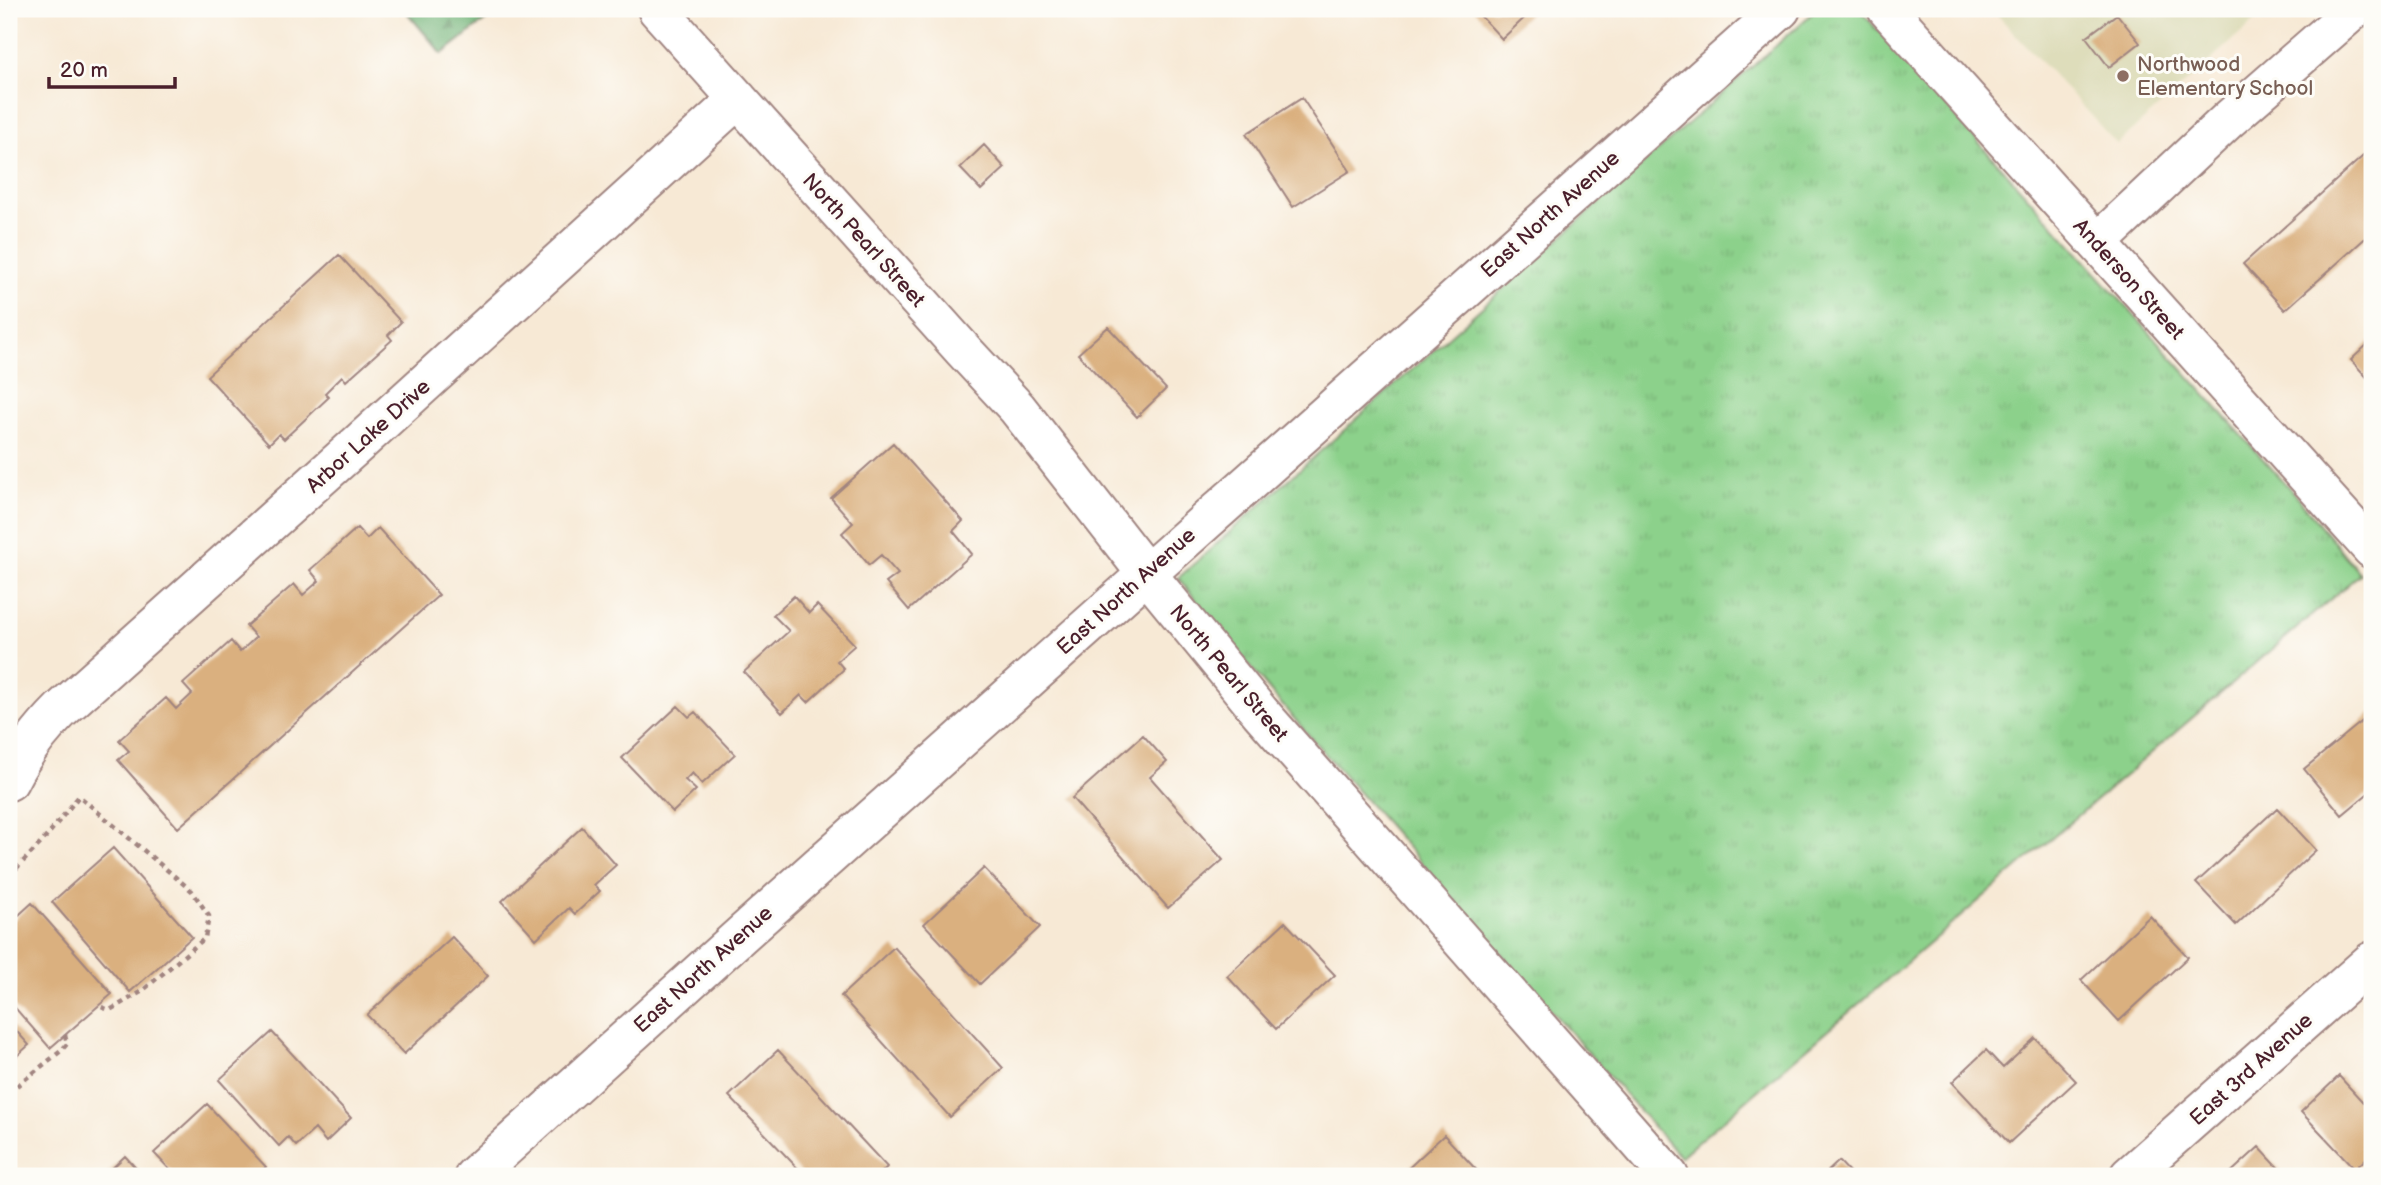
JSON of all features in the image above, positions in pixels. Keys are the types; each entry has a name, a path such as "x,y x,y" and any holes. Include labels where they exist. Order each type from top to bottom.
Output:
{"street":[{"name":"North Pearl Street","path":"657,9 1017,408 1146,573 1260,712 1669,1176"},
{"name":"East North Avenue","path":"474,1176 1780,9"},
{"name":"Anderson Street","path":"1887,9 2372,549"},
{"path":"2097,243 2228,120 2355,9"},
{"name":"Arbor Lake Drive","path":"9,781 20,759 39,732 61,710 738,99"},
{"name":"East 3rd Avenue","path":"2129,1176 2372,961"}],"path":[{"path":"9,876 43,842 79,796 192,891 209,916 205,938 141,992 110,1010 98,1006"},
{"path":"9,1092 61,1051 67,1044 65,1034"}],"shaded area":[{"name":"Northwood Elementary School","path":"1992,9 2268,9 2117,144"}],"green space":[{"path":"404,9 500,9 442,54"},
{"path":"1817,9 1859,9 2299,499 2360,574 1680,1157 1276,698 1178,578"}],"building":[{"path":"1474,9 1534,9 1502,39"},
{"path":"2117,14 2140,43 2109,67 2086,37"},
{"path":"1302,98 1350,171 1293,207 1246,134"},
{"path":"984,145 1005,168 981,190 960,168"},
{"path":"2372,148 2372,232 2285,310 2243,264"},
{"path":"339,255 401,322 388,335 392,340 346,381 342,376 325,393 329,397 284,439 279,434 269,444 207,376"},
{"path":"1108,327 1166,389 1137,417 1078,354"},
{"path":"2372,340 2372,383 2351,360"},
{"path":"893,443 963,521 953,531 972,554 909,610 886,583 898,574 881,555 869,565 842,533 853,523 831,498"},
{"path":"357,528 367,539 378,528 439,595 178,828 118,760 129,751 119,740 166,698 176,709 192,694 183,684 231,641 240,652 256,637 246,626 294,584 303,595 319,581 310,570"},
{"path":"794,596 809,613 817,605 855,645 837,661 844,669 808,702 801,695 782,713 744,672 789,631 773,615"},
{"path":"678,706 689,717 695,712 735,754 702,784 692,773 685,780 696,790 673,812 622,758"},
{"path":"2372,713 2372,790 2342,815 2304,769"},
{"path":"1143,735 1167,762 1150,777 1223,860 1168,908 1072,798"},
{"path":"2277,808 2316,850 2236,925 2196,883"},
{"path":"582,827 616,865 594,885 600,891 575,914 569,908 536,939 502,901"},
{"path":"113,848 192,937 130,992 52,902"},
{"path":"984,868 1040,927 980,984 924,924"},
{"path":"32,903 112,994 50,1048 9,1001 9,924"},
{"path":"2150,916 2188,957 2119,1021 2081,980"},
{"path":"1285,922 1335,975 1276,1029 1227,976"},
{"path":"452,937 488,976 404,1054 367,1015"},
{"path":"894,947 1003,1068 950,1117 841,996"},
{"path":"9,1023 29,1045 9,1063"},
{"path":"272,1032 351,1118 326,1142 315,1129 296,1146 288,1137 279,1146 219,1080"},
{"path":"2035,1038 2076,1081 2009,1143 1952,1082 1986,1050 2003,1068"},
{"path":"778,1050 887,1167 878,1176 805,1176 729,1096"},
{"path":"2339,1076 2372,1112 2372,1153 2355,1169 2301,1112"},
{"path":"207,1104 266,1167 255,1176 176,1176 154,1153"},
{"path":"1444,1135 1482,1176 1400,1176"},
{"path":"2259,1147 2286,1176 2227,1176"},
{"path":"125,1156 143,1176 104,1176"},
{"path":"1839,1161 1853,1176 1823,1176"}],"place":[{"name":"Northwood Elementary School","path":"2123,76"}]}
